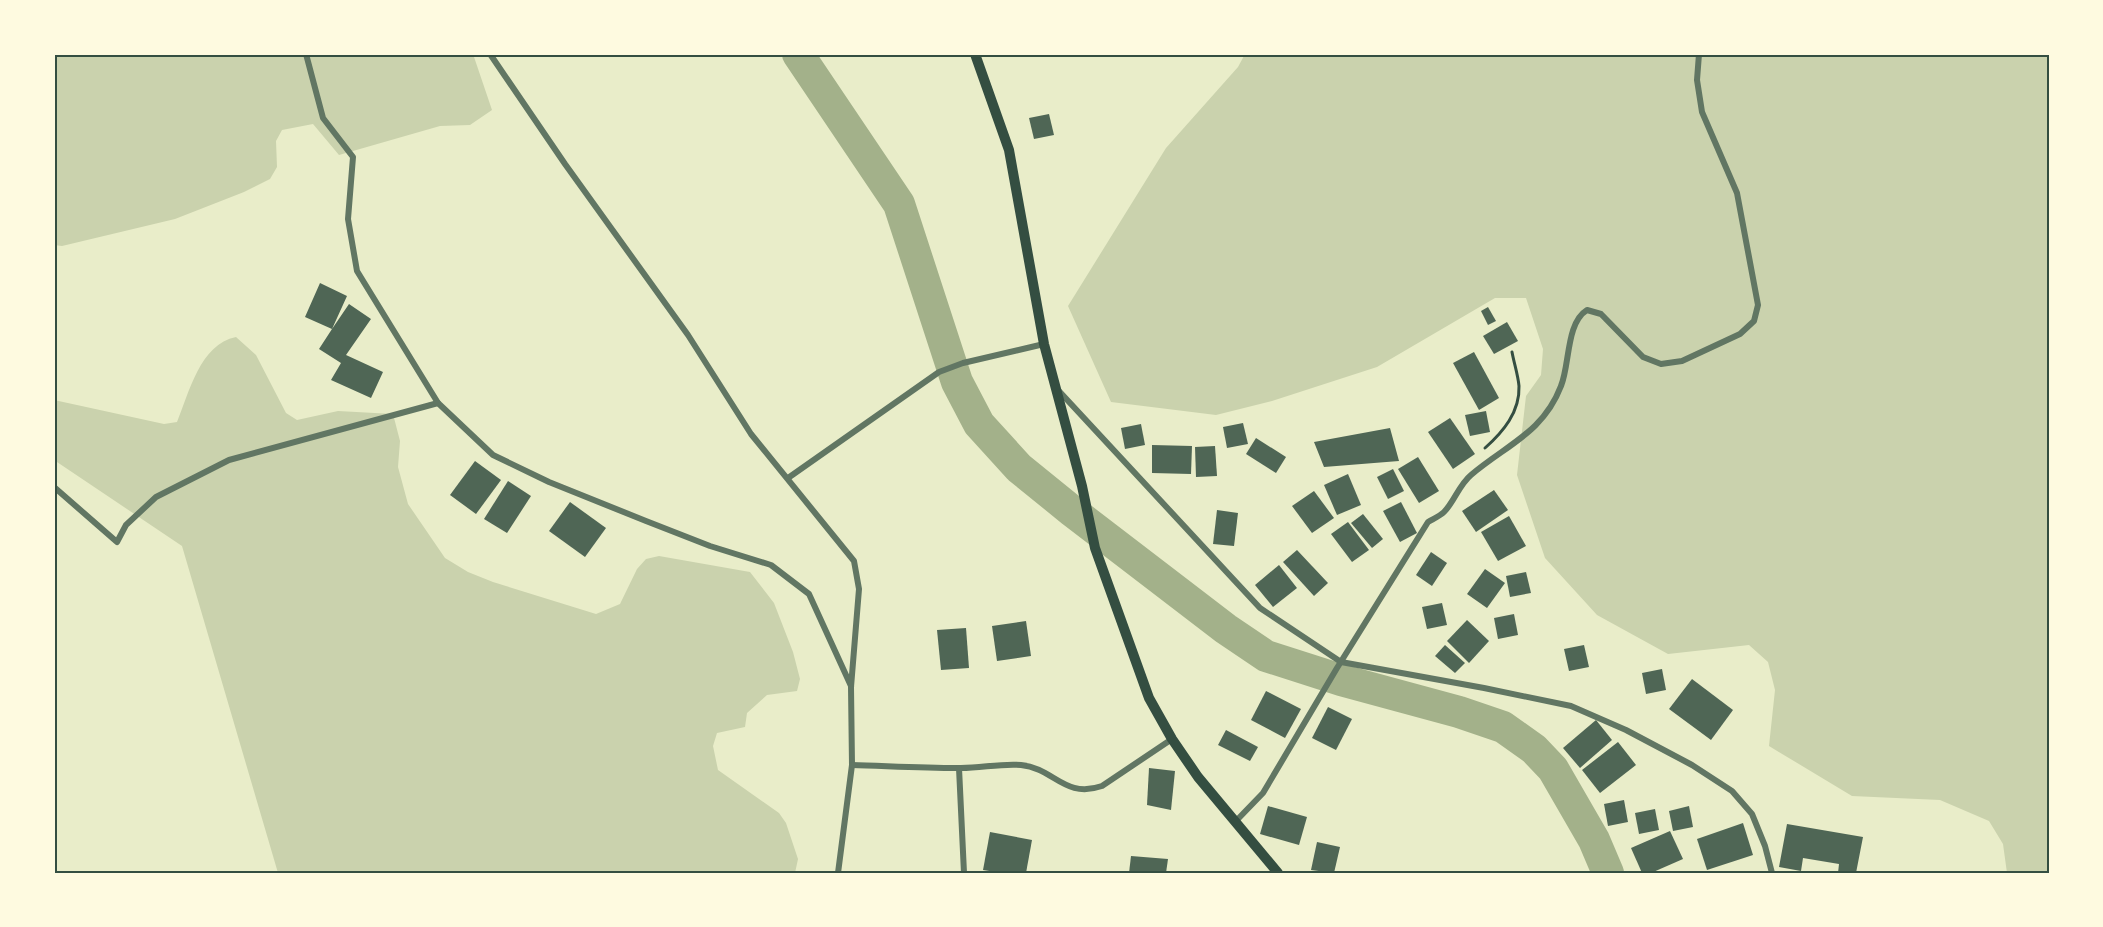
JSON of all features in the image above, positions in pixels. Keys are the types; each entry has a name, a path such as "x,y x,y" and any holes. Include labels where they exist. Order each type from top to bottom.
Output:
{"main road":[{"path":"975,54 1009,150 1044,344 1082,486 1095,548 1149,698 1172,739 1198,777 1278,873"}],"street":[{"path":"306,54 323,118 353,157 348,219 357,271 438,403 493,455 549,482 646,521 710,546 771,565 808,594 851,687"},
{"path":"490,54 565,164 688,335 751,434 854,561 859,590 851,687 852,765 838,873"},
{"path":"1235,822 1263,794 1339,665 1428,522 1443,512 1469,476 1533,429 1546,414 1562,386 1574,326 1580,314 1587,310 1601,314 1642,357 1661,364 1682,361 1740,334 1754,321 1758,305 1737,193 1702,112 1697,80 1699,54"},
{"path":"788,478 939,372 963,363 1044,344"},
{"path":"1056,387 1260,608 1339,665 1484,688 1571,706 1626,730 1692,765 1732,791 1752,814 1765,846 1772,873"},
{"path":"54,487 117,542 126,525 156,496 229,460 438,403"},
{"path":"852,765 959,768 1022,765 1038,769 1080,791 1102,786 1172,739"},
{"path":"959,768 964,873"}],"path":[{"path":"1478,455 1504,431 1514,413 1519,387 1512,352"}],"green space":[{"path":"54,54 473,54 492,110 470,125 440,126 339,155 313,124 282,130 276,141 277,167 270,179 244,192 175,219 62,246 54,245"},
{"path":"1245,54 2049,54 2049,873 2007,873 2003,844 1989,821 1940,800 1852,796 1769,746 1775,690 1768,662 1749,645 1668,654 1597,615 1545,558 1517,475 1526,396 1541,375 1543,349 1526,298 1495,298 1377,367 1272,401 1216,415 1111,402 1068,306 1166,148 1238,67"},
{"path":"236,337 256,355 286,413 297,420 338,411 393,414 400,441 398,467 408,504 445,558 468,572 596,614 620,604 637,569 646,559 659,556 750,572 774,603 793,652 800,679 797,691 767,695 747,713 745,727 717,733 713,746 718,770 779,813 786,823 798,859 795,873 278,873 182,546 54,460 54,400 164,424 177,422 191,384 205,359 224,341"}],"building":[{"path":"1049,114 1054,135 1034,139 1029,118"},
{"path":"320,283 347,296 332,329 305,317"},
{"path":"349,304 371,319 346,355 383,372 371,398 331,380 341,363 319,349"},
{"path":"1488,307 1496,321 1488,325 1481,311"},
{"path":"1507,322 1518,341 1494,354 1483,336"},
{"path":"1474,352 1499,398 1479,410 1453,363"},
{"path":"1486,411 1490,432 1470,436 1465,415"},
{"path":"1450,418 1475,454 1453,469 1428,432"},
{"path":"1243,423 1248,444 1227,448 1223,427"},
{"path":"1141,424 1145,445 1125,449 1121,428"},
{"path":"1390,428 1399,461 1324,467 1314,442"},
{"path":"1256,438 1286,457 1276,473 1246,454"},
{"path":"1152,445 1192,446 1191,474 1152,473"},
{"path":"1215,446 1217,476 1196,477 1195,447"},
{"path":"1418,457 1439,491 1419,503 1398,469"},
{"path":"475,461 501,480 476,514 450,495"},
{"path":"1393,469 1404,491 1388,499 1377,477"},
{"path":"1348,474 1361,505 1337,515 1324,485"},
{"path":"508,481 531,496 507,533 484,519"},
{"path":"1494,490 1508,510 1476,532 1462,511"},
{"path":"1314,491 1334,518 1312,533 1292,506"},
{"path":"570,502 606,528 585,557 549,531"},
{"path":"1401,502 1417,533 1400,542 1383,511"},
{"path":"1217,510 1238,513 1234,546 1213,544"},
{"path":"1363,514 1383,539 1372,548 1351,523"},
{"path":"1509,516 1526,546 1498,561 1481,532"},
{"path":"1348,522 1369,550 1352,562 1331,534"},
{"path":"1297,550 1328,583 1314,596 1283,562"},
{"path":"1431,552 1447,563 1432,586 1416,575"},
{"path":"1279,565 1297,588 1273,607 1255,585"},
{"path":"1485,569 1505,583 1487,608 1467,594"},
{"path":"1526,572 1531,593 1510,597 1506,576"},
{"path":"1442,603 1447,625 1427,629 1422,607"},
{"path":"1514,614 1518,635 1498,639 1494,618"},
{"path":"1467,620 1489,641 1469,663 1447,641"},
{"path":"1026,621 1031,656 997,661 992,626"},
{"path":"966,628 969,668 941,670 937,630"},
{"path":"1445,645 1465,663 1455,673 1435,656"},
{"path":"1584,645 1589,667 1569,671 1564,649"},
{"path":"1662,669 1666,690 1646,694 1642,673"},
{"path":"1692,679 1733,710 1711,740 1669,709"},
{"path":"1266,691 1301,709 1285,738 1251,720"},
{"path":"1328,707 1352,719 1336,750 1312,738"},
{"path":"1596,720 1612,740 1580,768 1563,748"},
{"path":"1226,730 1258,747 1250,761 1218,745"},
{"path":"1618,742 1636,765 1600,793 1582,770"},
{"path":"1149,768 1175,771 1171,810 1147,805"},
{"path":"1624,800 1628,822 1608,826 1604,804"},
{"path":"1268,806 1307,817 1299,845 1260,834"},
{"path":"1689,806 1693,827 1673,831 1669,811"},
{"path":"1655,809 1659,830 1639,834 1635,813"},
{"path":"1743,823 1753,855 1707,870 1697,839"},
{"path":"1787,824 1863,837 1856,873 1838,873 1839,864 1803,858 1801,871 1779,867"},
{"path":"1670,831 1683,859 1651,873 1642,873 1631,848"},
{"path":"990,832 1032,840 1026,873 983,870"},
{"path":"1317,842 1340,847 1334,873 1311,870"},
{"path":"1131,856 1168,859 1166,873 1129,873"}],"waterway":[{"path":"798,54 899,204 957,382 979,424 1019,468 1226,629 1266,656 1503,727 1534,749 1553,769 1594,840 1608,873"}]}
